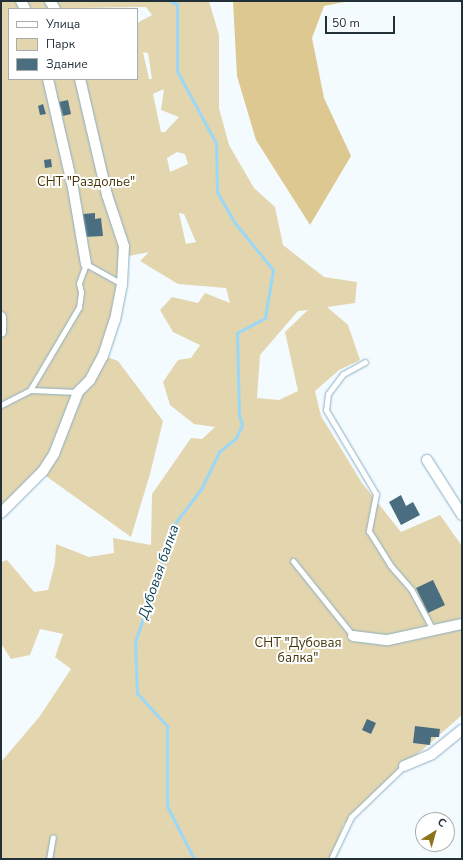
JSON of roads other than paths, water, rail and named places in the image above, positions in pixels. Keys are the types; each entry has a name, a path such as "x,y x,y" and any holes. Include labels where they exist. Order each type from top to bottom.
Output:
{"street":[{"path":"48,80 73,188 86,264"},
{"path":"1,513 43,471 54,454 78,392 90,380 103,356 115,320 122,284 124,246 107,195 80,80"},
{"path":"1,317 1,332"},
{"path":"427,460 462,515"},
{"path":"353,636 388,640 462,624"},
{"path":"404,766 432,754 462,730"}],"lane":[{"path":"30,390 79,307 81,292 79,283 86,264 122,284"},
{"path":"365,362 343,374 328,394 326,410 376,494 369,531 390,565 411,589 433,630"},
{"path":"1,405 30,390 78,392"},
{"path":"293,561 353,636"},
{"path":"331,859 351,817 404,766"},
{"path":"49,859 53,837"}],"waterway":[{"name":"Дубовая балка","path":"170,1 177,4 177,71 216,143 217,192 235,223 273,270 265,318 237,333 239,415 242,425 236,438 219,452 201,489 175,523 135,642 137,693 167,726 167,806 194,859"}],"park label":[{"name":"СНТ \"Раздолье\"","path":"86,182"},
{"name":"СНТ \"Дубовая балка\"","path":"298,652"}]}
